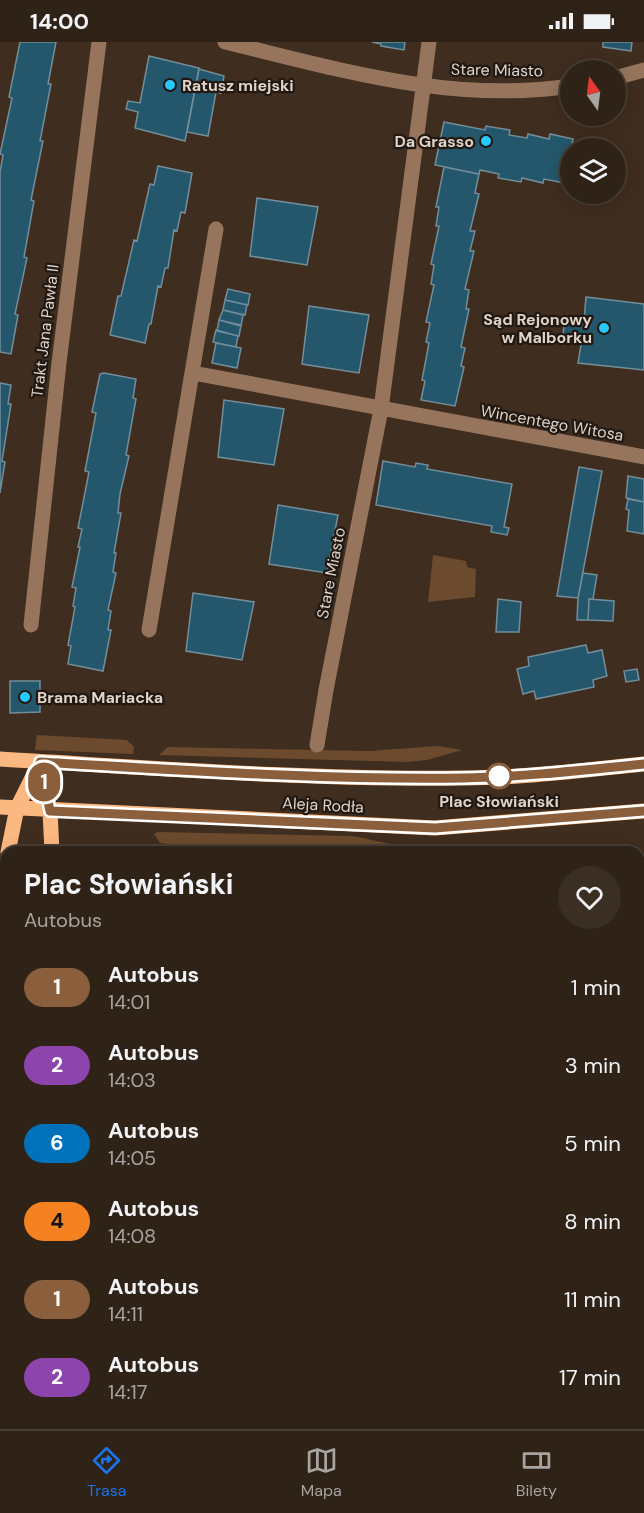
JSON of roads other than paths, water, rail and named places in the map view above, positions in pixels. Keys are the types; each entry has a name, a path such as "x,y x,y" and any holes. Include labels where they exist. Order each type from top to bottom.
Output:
{"main road":[{"name":"Aleja Rodła","path":"0,759 356,778 443,778 560,773 644,764"},
{"path":"9,846 17,808 40,762"},
{"path":"40,762 50,811 52,846"},
{"name":"Aleja Rodła","path":"0,807 435,828 644,811"}],"street":[{"name":"Trakt Jana Pawła II","path":"31,625 59,363 99,42"},
{"name":"Stare Miasto","path":"317,745 381,409 429,42"},
{"name":"Stare Miasto","path":"233,43 366,76 423,86 513,91 560,88"},
{"path":"626,75 644,70"},
{"path":"149,630 216,229"},
{"path":"193,373 381,409"},
{"name":"Wincentego Witosa","path":"381,409 644,458"}],"place":[{"name":"Ratusz miejski","path":"170,85"},
{"name":"Da Grasso","path":"486,141"},
{"name":"Sąd Rejonowy w Malborku","path":"604,328"},
{"name":"Brama Mariacka","path":"25,697"},
{"name":"Plac Słowiański","path":"499,776"}]}
